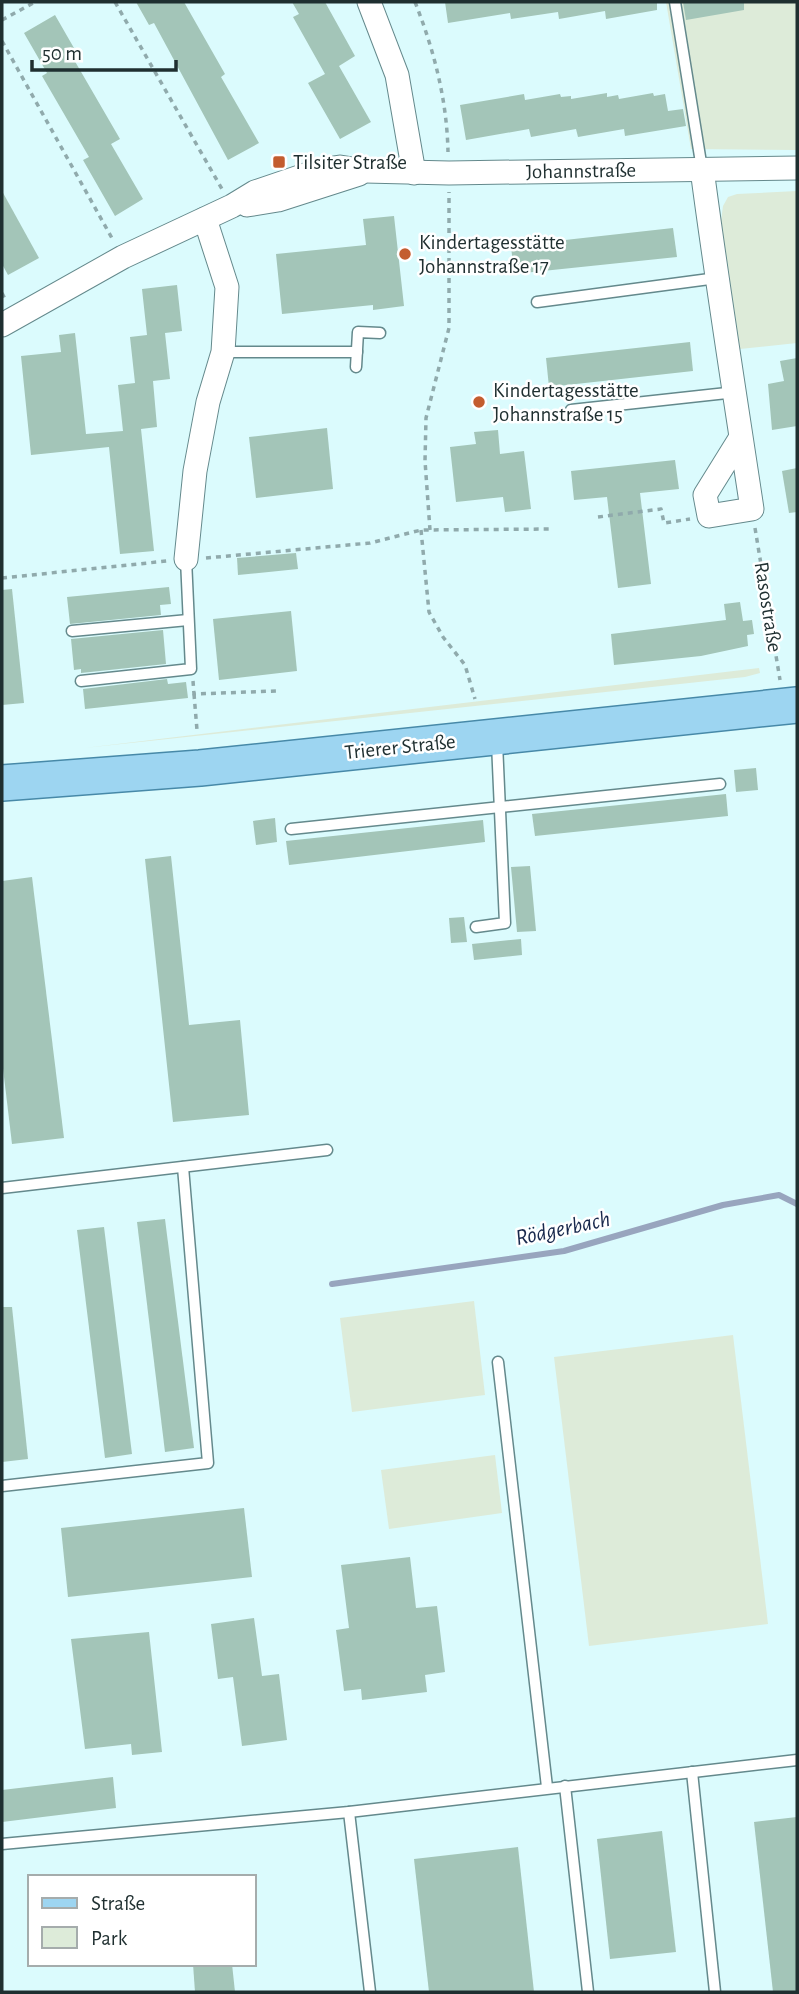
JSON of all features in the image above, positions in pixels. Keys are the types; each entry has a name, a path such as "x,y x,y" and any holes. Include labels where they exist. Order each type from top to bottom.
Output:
{"main road":[{"name":"Trierer Straße","path":"2,783 200,768 791,705"}],"street":[{"path":"369,2 397,75 414,173"},
{"name":"Johannstraße","path":"2,325 123,257 232,206 278,200 347,180 365,171 449,173 797,168"},
{"path":"702,169 752,509 709,516 705,495 741,436"},
{"path":"186,559 195,471 208,402 223,352 227,287 205,219"}],"lane":[{"path":"675,2 702,169"},
{"path":"537,302 717,278"},
{"path":"356,367 358,332 380,333"},
{"path":"223,352 357,352"},
{"path":"571,410 736,392"},
{"path":"80,681 191,669 186,559"},
{"path":"72,631 187,620"},
{"path":"476,927 505,923 497,737"},
{"path":"291,829 720,784"},
{"path":"2,1188 327,1150"},
{"path":"2,1486 208,1463 183,1167"},
{"path":"498,1362 547,1787"},
{"path":"2,1844 349,1812 797,1760"},
{"path":"692,1772 715,1992"},
{"path":"565,1786 588,1992"},
{"path":"349,1812 370,1992"}],"path":[{"path":"2,19 35,2"},
{"path":"115,2 232,206"},
{"path":"415,2 428,35 447,117 449,173 449,328 426,418 425,461 429,530"},
{"path":"2,41 123,257"},
{"path":"598,517 661,509 664,523 709,516"},
{"name":"Rasostraße","path":"752,509 791,705"},
{"path":"370,543 421,530 552,529"},
{"path":"421,530 429,612 443,636 466,665 475,699"},
{"path":"191,669 198,730"},
{"path":"194,694 276,691"}],"green space":[{"path":"666,2 797,2 797,150 691,149"},
{"path":"797,191 797,343 740,349 721,221 723,206 728,197 737,194"},
{"path":"759,668 760,673 745,677 84,748"},
{"path":"474,1301 485,1395 352,1412 340,1318"},
{"path":"733,1335 768,1624 589,1646 554,1357"},
{"path":"495,1455 502,1513 389,1529 381,1470"}],"building":[{"path":"136,2 184,2 225,74 221,77 259,143 228,160 154,23 149,25"},
{"path":"292,2 325,2 355,56 339,66 371,122 340,139 308,83 325,74 293,17 299,14"},
{"path":"445,2 657,2 657,10 606,19 605,11 559,19 558,12 511,19 510,13 448,23"},
{"path":"683,2 744,2 744,10 686,20"},
{"path":"55,15 78,55 73,58 120,139 111,144 143,199 115,216 83,160 89,157 42,76 47,73 24,33"},
{"path":"607,93 607,97 618,95 619,99 653,93 654,96 665,94 668,111 683,109 686,126 625,136 624,129 578,137 576,129 531,137 529,129 466,140 460,105 524,94 525,100 560,94 561,97 571,96 571,99"},
{"path":"2,191 39,258 8,275 2,264"},
{"path":"394,216 404,306 373,310 373,305 282,314 276,254 366,245 363,219"},
{"path":"673,228 677,257 514,274 511,246"},
{"path":"177,285 182,331 165,333 170,379 153,381 157,427 141,429 154,551 120,554 109,447 31,455 21,356 61,352 59,335 75,333 86,434 123,431 118,385 135,383 130,337 147,335 142,289"},
{"path":"690,342 693,371 549,387 546,358"},
{"path":"797,358 797,426 772,430 768,384 784,381 780,361"},
{"path":"327,428 333,489 256,498 249,437"},
{"path":"498,430 500,454 524,451 531,509 505,512 503,497 456,502 450,447 476,444 474,432"},
{"path":"675,460 679,489 640,493 651,584 618,588 607,497 574,500 571,471"},
{"path":"797,468 797,512 789,513 782,471"},
{"path":"296,553 298,569 238,575 237,558"},
{"path":"169,587 171,604 160,605 161,615 70,624 67,597"},
{"path":"12,589 24,703 2,705 2,590"},
{"path":"740,602 743,621 752,620 754,634 747,635 748,646 701,656 614,665 611,634 726,620 724,604"},
{"path":"291,611 297,671 219,680 213,619"},
{"path":"163,630 166,664 81,673 81,669 74,670 71,639"},
{"path":"167,679 168,684 186,682 188,698 85,709 83,689"},
{"path":"756,768 758,790 736,792 734,770"},
{"path":"726,794 728,816 535,836 532,814"},
{"path":"275,818 277,842 256,845 253,821"},
{"path":"483,820 485,842 289,865 286,841"},
{"path":"171,856 189,1025 240,1020 249,1115 173,1122 145,859"},
{"path":"530,866 536,931 517,932 511,867"},
{"path":"32,877 64,1138 12,1144 2,1060 2,881"},
{"path":"464,917 467,942 451,943 449,918"},
{"path":"521,939 522,955 474,960 472,944"},
{"path":"165,1219 194,1448 165,1452 137,1222"},
{"path":"104,1227 132,1454 105,1458 77,1230"},
{"path":"2,1307 12,1307 28,1459 2,1462"},
{"path":"244,1508 252,1577 68,1597 61,1528"},
{"path":"410,1557 416,1608 437,1606 445,1672 425,1675 427,1692 362,1700 361,1689 344,1691 336,1630 349,1628 341,1565"},
{"path":"254,1618 262,1676 279,1674 287,1740 242,1746 233,1677 218,1679 211,1624"},
{"path":"149,1632 162,1752 132,1755 131,1744 85,1749 71,1639"},
{"path":"113,1777 116,1808 2,1822 2,1790"},
{"path":"797,1817 797,1992 773,1992 754,1822"},
{"path":"662,1831 676,1952 610,1959 597,1839"},
{"path":"518,1847 534,1992 429,1992 414,1859"},
{"path":"193,1966 232,1966 235,1992 195,1992"}],"waterway":[{"name":"Rödgerbach","path":"332,1284 564,1251 723,1205 779,1195 797,1204"}],"place":[{"name":"Tilsiter Straße","path":"279,162"},
{"name":"Kindertagesstätte Johannstraße 17","path":"405,254"},
{"name":"Kindertagesstätte Johannstraße 15","path":"479,402"}]}
